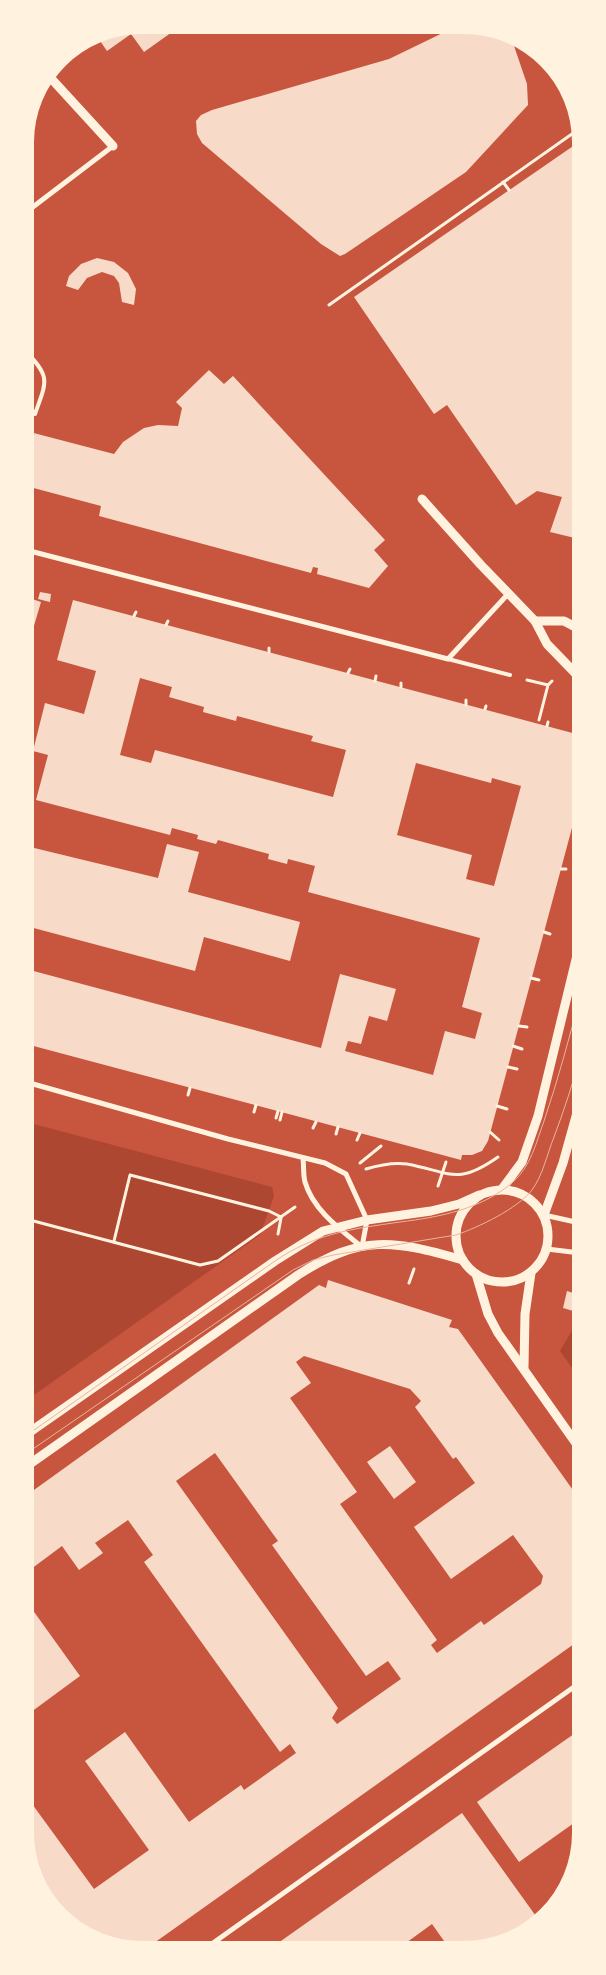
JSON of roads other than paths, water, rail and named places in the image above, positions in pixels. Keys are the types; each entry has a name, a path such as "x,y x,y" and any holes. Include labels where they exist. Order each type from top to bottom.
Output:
{"street":[{"path":"34,206 113,146 53,80"},
{"path":"422,499 508,594 535,620 547,644 572,669"},
{"path":"34,552 448,659 508,594"},
{"path":"535,620 564,621 572,625"},
{"path":"502,1189 522,1162 538,1116 572,976"},
{"path":"34,1084 303,1159 325,1163 346,1174 367,1220 362,1247"},
{"path":"544,1215 563,1163 572,1131"},
{"path":"303,1159 305,1182 311,1196 336,1227 362,1247"},
{"path":"34,1429 282,1256 323,1231 367,1220 412,1215 459,1204 479,1195 502,1189 512,1190 530,1199 544,1215 548,1232 547,1249 537,1266 530,1273 509,1282 486,1279 476,1274 463,1260 458,1249 458,1223 462,1213 479,1195"},
{"path":"544,1215 572,1221"},
{"path":"34,1461 298,1275 329,1256 362,1247 398,1243 463,1260"},
{"path":"547,1249 572,1252"},
{"path":"524,1368 525,1314 530,1273"},
{"path":"476,1274 488,1314 498,1333 572,1437"},
{"path":"216,1941 572,1688"}],"lane":[{"path":"34,359 43,369 45,386 35,414 34,413"},
{"path":"448,659 510,675"}],"tram line":[{"path":"34,1430 275,1261 305,1244 350,1230 430,1217 460,1210 488,1199 501,1191 519,1176 529,1161 559,1075 572,1027"},
{"path":"34,1448 293,1270 313,1260 333,1255 456,1235 486,1222 517,1204 532,1190 542,1171 572,1084"}]}
